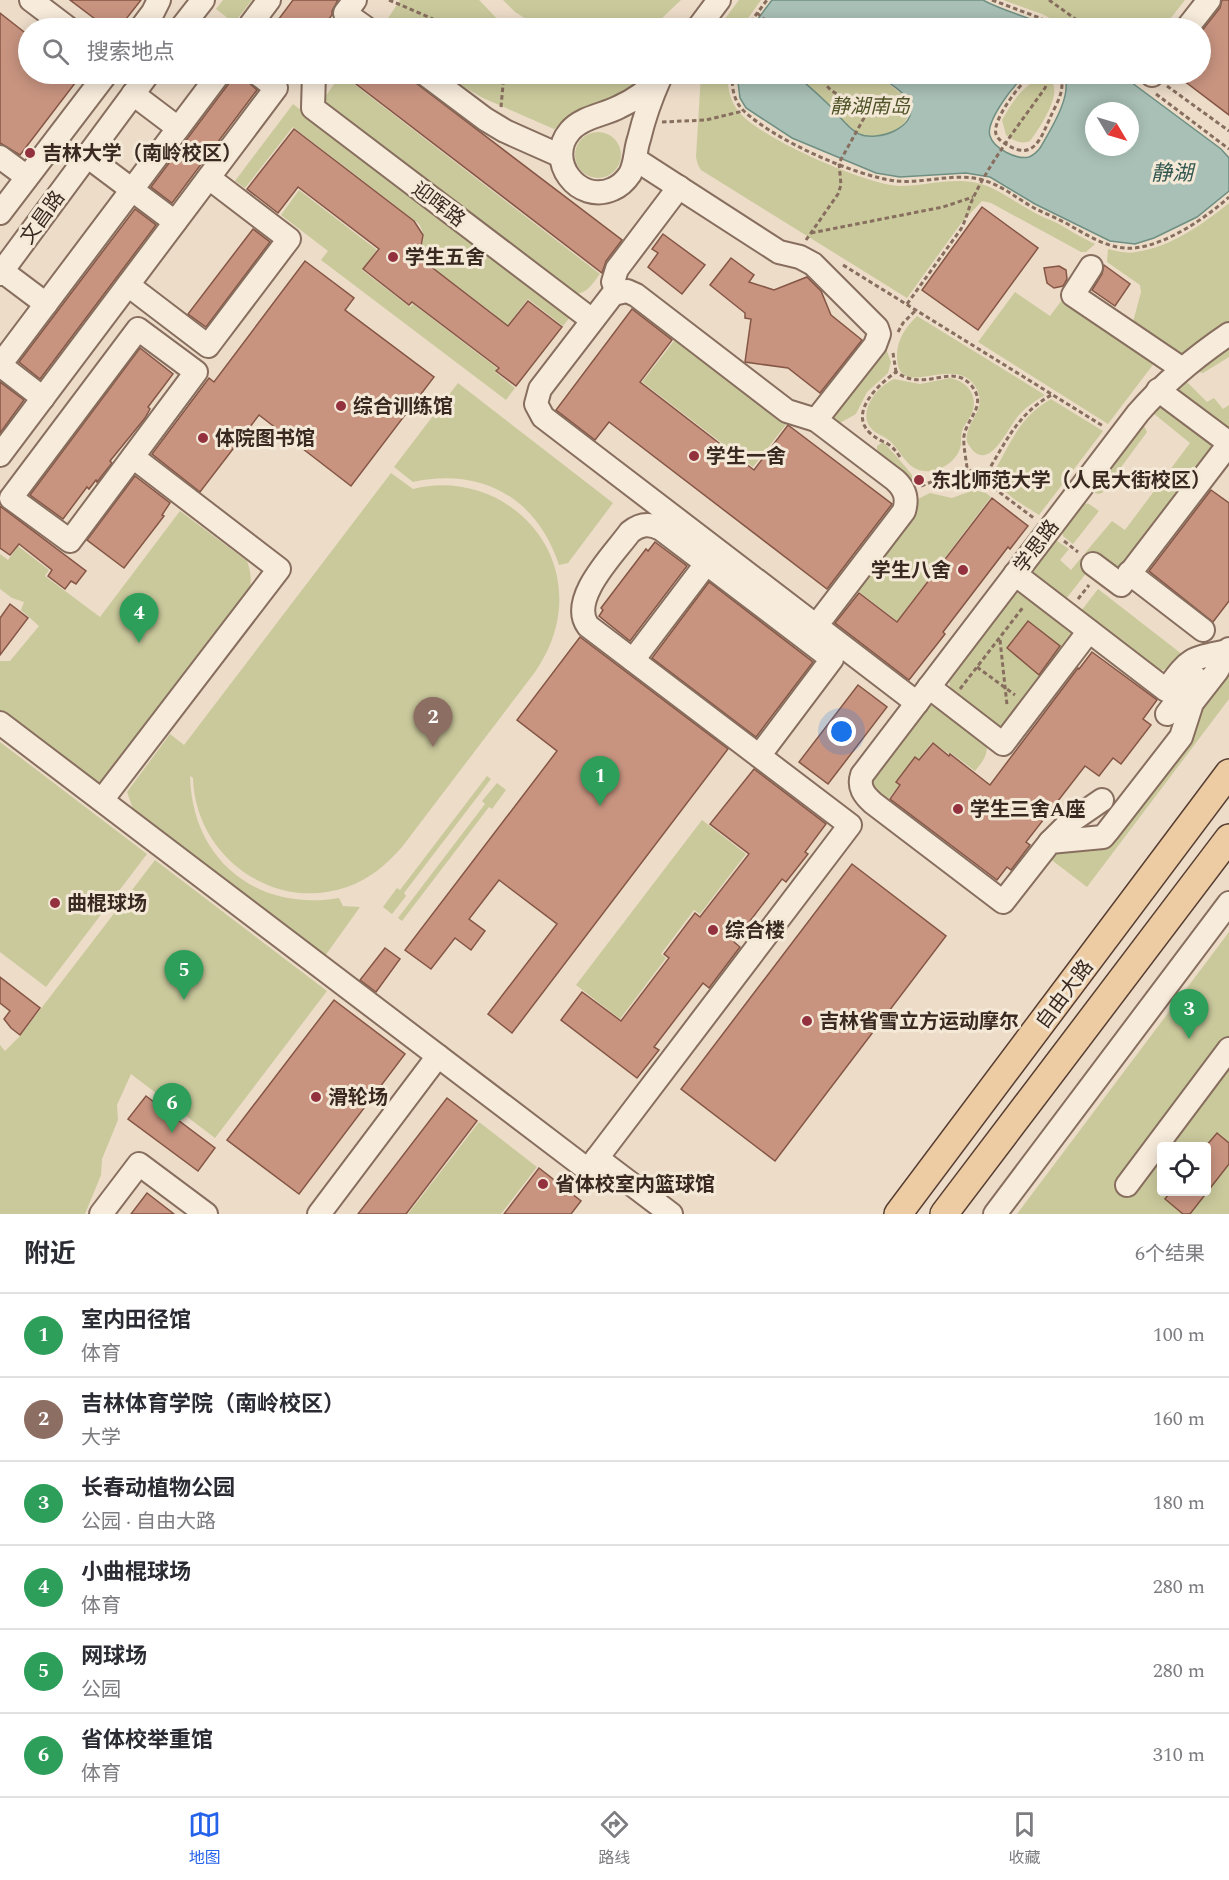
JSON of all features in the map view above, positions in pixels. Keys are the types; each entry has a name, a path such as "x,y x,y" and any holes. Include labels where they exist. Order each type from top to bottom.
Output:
{"main road":[{"name":"自由大路","path":"898,1214 1229,773"},
{"name":"自由大路","path":"944,1214 1229,838"}],"street":[{"path":"31,0 55,18"},
{"path":"148,18 159,0"},
{"path":"194,18 203,0"},
{"path":"259,18 269,0"},
{"path":"706,18 719,0"},
{"path":"1195,18 1209,0"},
{"path":"0,213 98,84"},
{"name":"文昌路","path":"1,272 140,84"},
{"path":"43,398 0,365 211,84"},
{"path":"0,454 276,88 271,84"},
{"name":"迎晖路","path":"314,84 313,108 592,320"},
{"path":"438,84 485,119 561,156"},
{"path":"653,84 620,107 576,125 565,138 561,156 562,165 571,180 585,190 594,192 612,190 631,172 643,124 659,84"},
{"path":"133,94 178,128"},
{"path":"87,156 175,222"},
{"path":"0,157 27,177"},
{"path":"635,159 779,252 800,257 813,264 877,328 879,334 875,345 816,420"},
{"path":"128,285 208,346 262,275 289,239 209,178"},
{"path":"618,292 613,282 617,269 679,187"},
{"path":"1091,267 1073,295 1181,368"},
{"path":"1,272 46,304"},
{"path":"816,626 900,516 906,504 906,496 900,485 816,420 788,411 636,295 627,291 618,292 609,297 540,389 537,396 539,411 553,425 816,626 923,695 950,703 1003,744 1089,631"},
{"path":"138,329 196,372 133,457 70,541 11,498 138,329"},
{"name":"学思路","path":"1050,842 1003,902 866,797 860,785 861,775 1120,436 1158,390 1181,368 1229,334"},
{"path":"1097,567 1120,585 1229,444 1158,390"},
{"path":"102,800 279,569 133,457"},
{"path":"0,723 588,1170 850,825 759,756 633,660 586,622 584,609 586,593 630,532 644,525 661,529 832,659 759,756"},
{"path":"633,660 706,564"},
{"path":"1129,573 1203,630"},
{"path":"1015,574 1166,690 1186,663 1194,658 1228,650"},
{"path":"1167,714 1203,667 1228,650"},
{"path":"1050,842 1103,837 1181,737 1192,703 1217,671 1228,650"},
{"path":"1050,842 1070,822 1101,800"},
{"path":"995,1214 1229,903"},
{"path":"1127,1185 1229,1049"},
{"path":"319,1214 438,1056"},
{"path":"597,1158 671,1214"},
{"path":"101,1214 139,1164 206,1214"}],"path":[{"path":"388,0 430,18"},
{"path":"753,18 767,0"},
{"path":"992,0 1040,18"},
{"path":"1049,0 1074,18"},
{"path":"757,13 763,18"},
{"path":"499,127 503,84"},
{"path":"734,84 736,99 743,111 790,142 839,163 875,178 899,181 966,177 983,180 999,186 1033,207 1097,240 1124,248 1135,248 1155,242 1181,230 1206,215 1229,197"},
{"path":"814,247 805,241 838,194 841,185 839,163 864,118 864,111 853,99 831,91 827,84"},
{"path":"1023,84 997,123 996,135 1016,150 1026,152 1036,145 1060,96 1062,84"},
{"path":"907,304 961,229 973,197 983,180 1047,84"},
{"path":"1157,84 1229,149"},
{"path":"1158,84 1229,131"},
{"path":"643,124 706,120 743,111"},
{"path":"811,233 943,207 973,197"},
{"path":"842,264 1120,436"},
{"path":"902,461 893,447 871,434 864,423 864,409 870,395 880,383 896,372 903,378 919,381 951,375 964,379 977,399 975,415 965,433 967,468 1049,529"},
{"path":"982,480 1013,428 1030,409 1053,394"},
{"path":"906,496 925,484 967,468"},
{"path":"920,477 925,484"},
{"path":"1066,614 1097,567"},
{"path":"950,703 1036,590"},
{"path":"1000,638 1011,734"},
{"path":"956,651 1031,707"}],"green space":[{"path":"223,0 252,0 238,18 228,18 216,9"},
{"path":"400,0 479,0 496,18 388,18"},
{"path":"503,0 681,0 662,18 524,18"},
{"path":"739,0 761,0 748,18 726,18"},
{"path":"1003,0 1185,0 1171,18 1050,18"},
{"path":"334,84 354,84 600,274 585,291 572,294 327,106 325,97"},
{"path":"459,84 635,84 635,88 554,129 483,98"},
{"path":"700,84 728,84 733,103 751,123 790,147 840,169 884,184 900,186 948,181 968,181 984,185 1095,244 1086,252 1081,252 991,203 982,201 962,222 907,298 701,170 696,157"},
{"name":"静湖南岛","path":"805,84 888,84 910,103 907,118 891,134 876,138 868,137 851,129"},
{"path":"1052,84 1054,96 1040,127 1030,141 1023,142 1006,135 1002,120 1014,101 1029,85"},
{"path":"293,104 570,317 563,326 528,299 504,330 492,321 495,315 417,255 423,240 423,232 419,224 293,127 245,188 235,181"},
{"path":"598,132 614,139 621,155 614,171 598,178 582,171 575,155 582,139"},
{"path":"299,190 377,250 362,270 410,307 413,304 497,368 495,372 515,388 506,400 321,260 328,251 281,215"},
{"path":"1229,203 1229,321 1178,357 1133,322 1141,292 1140,285 1107,262 1108,249 1133,253 1162,245 1197,226"},
{"path":"1015,292 1050,316 1062,300 1155,362 1108,424 978,342"},
{"path":"917,316 1045,395 1022,412 1003,439 989,453 982,455 974,452 967,442 969,428 980,402 975,386 965,377 954,374 916,377 906,376 899,369 897,356 900,339"},
{"path":"677,337 788,422 753,467 642,382"},
{"path":"885,346 891,362 888,373 867,392 856,414 838,424 830,418"},
{"path":"1229,347 1229,357 1203,373 1198,372 1197,370"},
{"path":"950,378 962,383 971,391 974,402 971,415 962,431 961,445 954,459 941,468 931,471 917,469 908,463 890,441 870,427 866,413 868,406 876,393 894,379 920,384"},
{"path":"1185,380 1207,402 1214,398 1223,409 1229,405 1229,430 1175,394 1174,388"},
{"path":"458,383 613,503 568,563 559,565 537,522 521,505 504,493 484,484 462,479 413,482 394,467"},
{"path":"1051,399 1103,431 1039,515 1004,490 999,484 995,470 1024,421"},
{"path":"1158,403 1216,446 1118,574 1113,575 1085,553 1112,521 1125,530 1190,443 1153,413"},
{"path":"1144,426 1147,432 1102,493 1095,493 1095,488"},
{"path":"883,442 912,475 909,484 877,451 877,446"},
{"path":"391,473 413,489 441,485 469,488 494,497 517,511 535,530 549,553 558,579 558,617 551,642 535,672 402,847 378,870 355,884 319,893 292,892 266,884 243,871 223,853 207,831 197,806 193,778 190,776 194,806 203,832 216,855 234,874 256,888 281,897 309,900 339,898 343,906 360,907 325,956 134,812 127,792 170,734 184,745"},
{"path":"974,490 991,497 897,621 853,587 914,501 930,493 952,498"},
{"path":"1084,503 1099,511 1073,544 1063,536 1062,531"},
{"path":"180,511 247,561 251,580 249,594 99,787 0,714 0,661 10,661 39,626 21,610 24,602 12,598 0,589 0,554 8,560 18,546 49,570 45,576 100,617"},
{"path":"1057,541 1069,549 1060,560 1071,570 1081,558 1091,567 1062,604 1032,576 1035,566 1053,542"},
{"path":"1098,589 1183,655 1171,668 1159,671 1078,615"},
{"path":"1018,593 1024,593 1073,633 1073,638 1007,725 996,726 951,691 949,681 1008,599"},
{"path":"1229,668 1229,699 1087,887 1049,858 1054,852 1103,846 1199,707"},
{"path":"938,705 986,742 987,751 984,758 975,771 932,742 886,802 876,792 873,778 926,708"},
{"name":"曲棍球场","path":"0,742 147,854 46,987 0,952"},
{"path":"487,776 491,779 404,893 406,896 392,914 383,907 397,888 400,890"},
{"path":"497,783 506,790 492,809 489,807 402,921 398,918 485,804 482,801"},
{"path":"702,820 746,854 700,914 694,910 661,954 666,958 620,1019 576,985"},
{"path":"155,860 327,991 215,1138 131,1074 117,1105 118,1120 102,1159 101,1175 85,1214 0,1214 0,1045 5,1051 20,1036"},
{"path":"1229,932 1229,1214 1017,1214"},
{"path":"479,1122 537,1167 501,1214 408,1214"}],"water":[{"path":"772,0 983,0 1027,18 758,18"},
{"name":"静湖","path":"738,84 806,84 859,134 876,136 902,126 911,113 908,100 890,84 1016,84 992,121 990,136 996,145 1012,155 1029,157 1037,152 1050,132 1064,101 1066,84 1133,84 1221,149 1229,158 1229,191 1197,217 1154,238 1135,244 1110,241 1035,204 990,177 966,173 900,177 876,173 792,138 746,108 740,98"}],"building":[{"path":"70,0 141,0 127,18 94,18"},
{"path":"293,0 338,0 330,18 280,18"},
{"path":"1222,0 1229,0 1229,115 1188,84 1211,84 1211,19 1220,8"},
{"path":"0,13 18,27 18,84 74,84 20,155 0,143"},
{"path":"228,84 250,84 257,90 172,203 151,187"},
{"path":"356,84 417,84 622,240 606,261 602,273"},
{"name":"学生五舍","path":"294,129 414,221 423,235 421,247 416,255 508,326 528,301 562,327 516,386 496,371 499,368 412,302 409,305 363,269 379,249 298,187 278,213 247,189"},
{"path":"982,207 1038,248 978,330 922,290"},
{"path":"135,209 156,225 40,379 19,362"},
{"path":"253,229 270,242 206,327 188,314"},
{"path":"663,234 705,265 682,294 648,267 658,253 652,249"},
{"path":"731,258 754,275 749,282 774,290 807,277 821,291 831,315 862,340 820,393 788,368 745,362 751,319 745,318 745,313 710,285"},
{"path":"305,261 354,298 345,310 434,377 351,486 259,415 200,492 152,454 209,378 214,382"},
{"path":"1104,265 1130,284 1115,306 1092,290 1102,274"},
{"path":"1059,266 1066,270 1067,279 1063,286 1054,288 1047,283 1044,268"},
{"name":"学生一舍","path":"632,309 672,340 640,382 754,470 788,425 892,504 827,589 609,422 595,440 556,410"},
{"path":"140,348 173,374 148,407 150,409 145,418 110,461 112,463 97,482 96,480 89,489 87,487 63,519 30,495"},
{"path":"0,382 24,400 0,433"},
{"path":"135,476 170,503 162,515 164,516 124,568 87,540"},
{"path":"1211,490 1229,503 1229,601 1213,622 1149,571"},
{"name":"学生八舍","path":"992,498 1028,526 1010,549 1008,547 909,680 835,623 859,593 897,622"},
{"path":"0,506 86,571 76,584 71,581 65,589 48,576 52,570 19,544 10,555 0,548"},
{"path":"655,542 687,566 630,641 599,616 603,610 601,608 646,549 648,551"},
{"path":"709,582 813,662 756,737 652,658"},
{"path":"10,604 28,618 0,655 0,618"},
{"path":"1028,621 1060,646 1039,675 1007,648"},
{"path":"580,637 728,749 512,1033 488,1014 557,924 499,880 469,919 485,931 471,950 455,938 431,969 405,950 557,751 517,720"},
{"path":"1092,652 1157,700 1143,719 1151,725 1121,764 1113,758 1099,776 1085,766 1026,842 1030,845 1011,870 1007,867 997,880 890,799 900,785 896,782 915,757 919,760 933,743 990,785"},
{"path":"858,685 887,707 828,784 799,762"},
{"name":"综合楼","path":"754,769 826,824 805,852 808,854 786,882 782,879 734,942 740,947 709,988 703,983 654,1047 659,1050 637,1078 561,1020 582,992 621,1021 669,958 664,954 695,913 700,917 749,854 710,824"},
{"name":"吉林省雪立方运动摩尔","path":"852,864 946,936 775,1161 681,1089"},
{"path":"385,948 400,959 376,992 360,980"},
{"path":"0,977 40,1008 20,1035 4,1019 10,1011 0,1003"},
{"name":"滑轮场","path":"334,1000 405,1054 299,1194 227,1140"},
{"path":"146,1096 215,1148 198,1171 128,1119"},
{"path":"447,1098 477,1121 406,1214 358,1214"},
{"path":"1217,1133 1229,1143 1229,1164 1211,1187 1211,1142"},
{"name":"省体校室内篮球馆","path":"539,1168 581,1201 571,1214 504,1214"},
{"path":"147,1193 174,1214 131,1214"},
{"path":"1167,1196 1204,1196 1190,1214 1183,1214 1165,1199"}],"place":[{"name":"吉林大学（南岭校区）","path":"30,153"},
{"name":"学生五舍","path":"393,257"},
{"name":"综合训练馆","path":"341,406"},
{"name":"体院图书馆","path":"203,438"},
{"name":"学生一舍","path":"694,456"},
{"name":"东北师范大学（人民大街校区）","path":"919,480"},
{"name":"学生八舍","path":"963,570"},
{"name":"小曲棍球场","path":"139,643"},
{"name":"吉林体育学院（南岭校区）","path":"433,747"},
{"name":"室内田径馆","path":"600,806"},
{"name":"学生三舍A座","path":"958,809"},
{"name":"曲棍球场","path":"55,903"},
{"name":"综合楼","path":"713,930"},
{"name":"网球场","path":"184,1000"},
{"name":"吉林省雪立方运动摩尔","path":"807,1021"},
{"name":"长春动植物公园","path":"1189,1039"},
{"name":"滑轮场","path":"316,1097"},
{"name":"省体校举重馆","path":"172,1133"},
{"name":"省体校室内篮球馆","path":"543,1184"}]}
